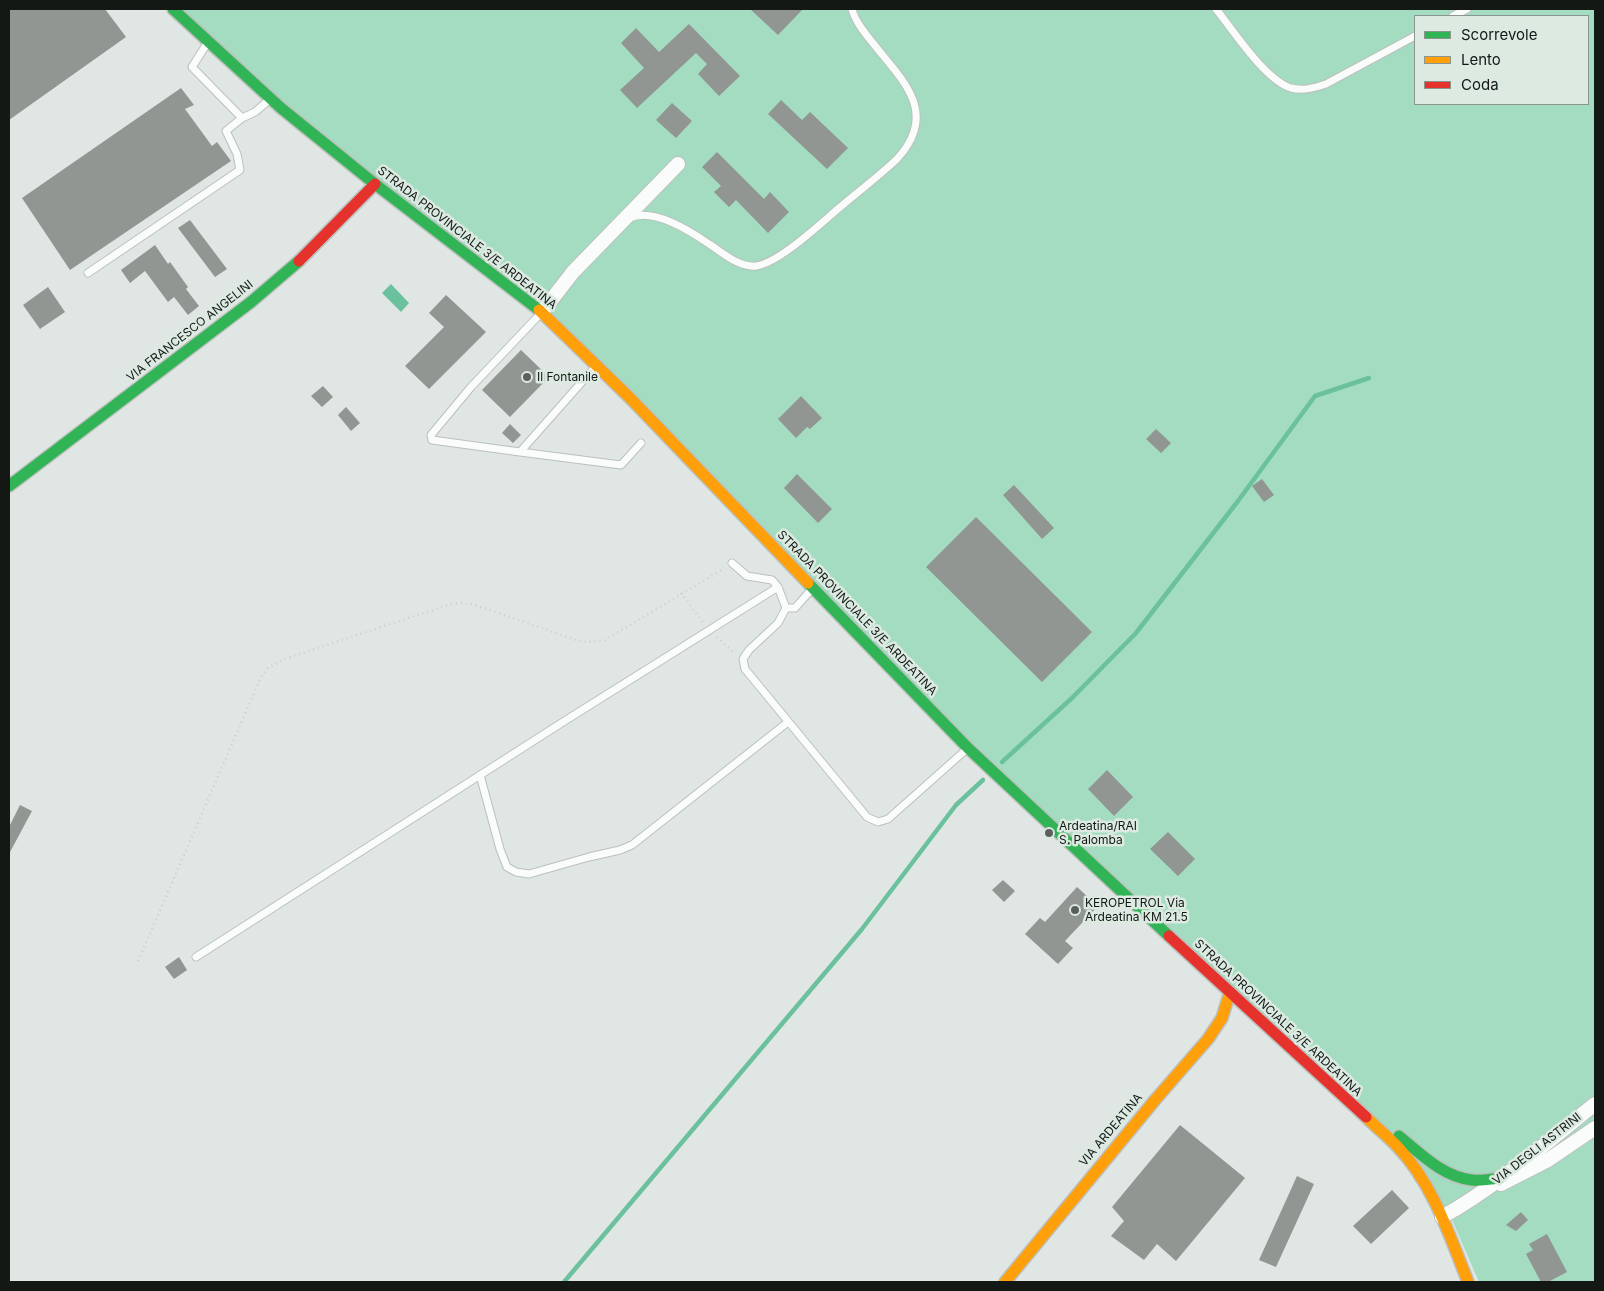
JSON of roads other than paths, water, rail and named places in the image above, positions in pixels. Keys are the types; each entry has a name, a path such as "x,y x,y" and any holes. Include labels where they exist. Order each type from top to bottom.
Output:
{"main road":[{"name":"STRADA PROVINCIALE 3/E ARDEATINA","path":"173,9 271,98 375,184 542,312 814,587 968,748 1068,843 1397,1146 1414,1166 1426,1186 1442,1218 1468,1282"},
{"name":"VIA FRANCESCO ANGELINI","path":"9,486 251,302 291,269 375,184"},
{"name":"VIA ARDEATINA","path":"1005,1282 1154,1100 1208,1039 1222,1018 1230,992"},
{"path":"1328,1082 1443,1169 1472,1180 1500,1178"}],"street":[{"path":"542,312 573,272 678,164"},
{"name":"VIA DEGLI ASTRINI","path":"1442,1218 1458,1209 1500,1178 1595,1104"},
{"name":"VIA DEGLI ASTRINI","path":"1479,1193 1528,1172 1595,1128"}],"lane":[{"path":"623,221 642,214 654,216 684,229 743,264 756,266 770,261 805,236 897,159 909,145 914,135 917,118 914,103 902,80 857,22 852,9"},
{"path":"1216,9 1262,66 1281,83 1290,88 1302,90 1326,84 1414,37"},
{"path":"1455,15 1467,9"},
{"path":"209,42 192,67 242,118"},
{"path":"88,272 240,170 237,154 226,131 271,98"},
{"path":"542,312 471,387 431,438 432,440 621,465 641,443"},
{"path":"520,452 596,365"},
{"path":"732,563 747,576 772,580 778,587 786,608 778,623 749,650 743,659 745,669 867,817 878,822 888,819 968,748"},
{"path":"196,957 778,587"},
{"path":"786,608 795,608 814,587"},
{"path":"480,775 500,849 507,866 516,872 529,874 620,850 632,845 788,722"}],"waterway":[{"path":"1002,762 1072,698 1136,633 1238,501 1315,396 1369,378"},
{"path":"564,1282 862,929 956,805 983,780"}],"place":[{"name":"Il Fontanile","path":"527,377"},
{"name":"Ardeatina/RAI S. Palomba","path":"1049,833"},
{"name":"KEROPETROL Via Ardeatina KM 21.5","path":"1075,910"}]}
